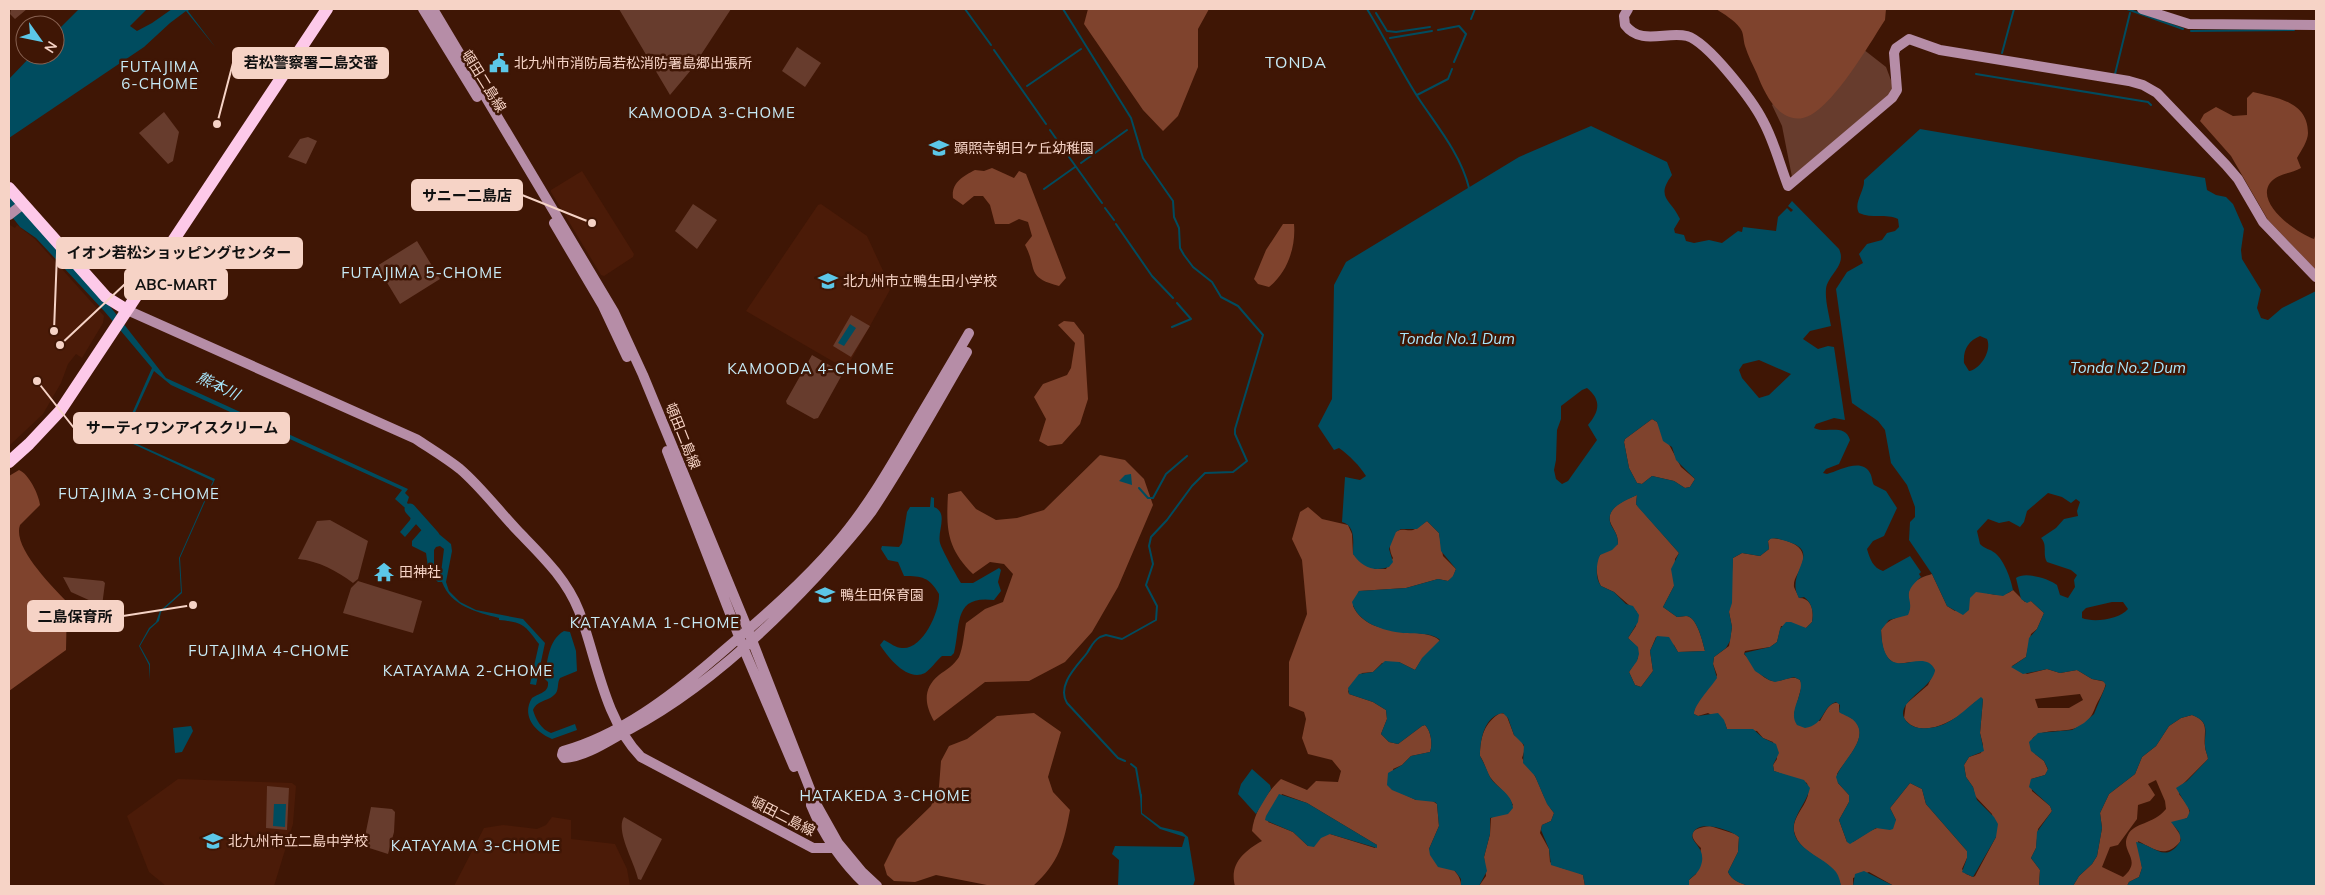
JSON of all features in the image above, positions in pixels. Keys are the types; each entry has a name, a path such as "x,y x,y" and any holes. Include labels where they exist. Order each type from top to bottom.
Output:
{"highway":[{"path":"9,462 35,439 60,411 319,9"},
{"path":"9,454 41,423 85,366 327,9"},
{"path":"9,188 106,297 119,317"}],"main road":[{"name":"頓田二島線","path":"423,9 538,195 603,306 637,378 741,642 822,832 832,848 867,886"},
{"name":"頓田二島線","path":"433,9 614,312 643,375 750,635 815,802 838,843 862,872 877,886"},
{"path":"1628,9 1624,16 1625,25 1635,34 1644,37 1685,36 1698,41 1715,58 1764,121 1788,186 1892,98 1897,90 1893,57 1896,48 1910,39 1940,50 2129,81 2143,85 2157,93 2226,165 2238,179 2263,222 2316,277"},
{"path":"2142,9 2189,24 2316,25"},
{"path":"9,216 23,204"},
{"name":"頓田二島線","path":"119,317 416,439 461,470 552,567 569,589 579,611 613,715 621,730 641,757 813,848 832,848"},
{"path":"750,635 837,543 865,507 894,462 969,333"},
{"path":"621,730 563,751 562,755 564,758 569,758 621,730 669,697 786,609 842,548 871,511 967,352"}],"shaded area":[{"path":"11,9 27,9 20,15 15,15 15,19 10,14"},
{"path":"619,9 731,9 691,70 670,95"},
{"path":"1088,9 1209,9 1198,29 1198,67 1178,116 1163,131 1143,110 1084,24"},
{"path":"1716,9 1886,9 1885,20 1860,60 1837,91 1814,113 1803,118 1794,118 1786,116 1773,105 1749,57 1741,30 1738,25"},
{"path":"1854,42 1886,67 1894,88 1892,95 1792,177 1782,126 1772,105 1791,84"},
{"path":"797,47 821,63 805,87 782,71"},
{"path":"2253,92 2289,103 2303,114 2307,122 2307,139 2297,158 2301,168 2273,180 2267,191 2268,200 2273,209 2289,225 2314,239 2316,233 2316,270 2268,220 2231,156 2200,121 2204,114 2216,107 2233,116 2247,115 2247,98"},
{"path":"164,112 179,132 173,161 168,164 139,133"},
{"path":"308,137 317,141 306,164 288,157 300,139"},
{"path":"992,168 1014,178 1019,171 1026,174 1066,278 1059,286 1041,279 1034,271 1025,245 1032,236 1028,222 1019,219 1009,224 995,224 990,205 983,196 974,196 963,205 953,198 954,188 962,178 975,170 984,171"},
{"path":"582,171 634,254 633,257 604,276 601,275 551,192 551,190"},
{"path":"693,204 717,220 697,249 675,231"},
{"name":"北九州市立鴨生田小学校","path":"821,204 867,236 891,288 846,369 746,311 818,205"},
{"path":"1283,224 1294,224 1294,241 1286,266 1276,281 1269,287 1258,284 1254,279 1266,250"},
{"path":"10,225 15,228 17,225 35,239 104,316 103,323 82,358 76,354 68,364 61,383 43,414 9,446"},
{"path":"417,241 440,279 400,304 377,266"},
{"path":"851,315 870,326 851,357 833,346"},
{"path":"1064,321 1074,322 1084,335 1088,399 1080,424 1062,444 1048,446 1039,441 1046,419 1034,397 1043,384 1067,375 1071,368 1075,343 1058,325"},
{"path":"812,355 843,373 818,418 814,419 787,404 786,401"},
{"path":"1652,419 1657,422 1681,467 1695,479 1690,487 1685,488 1674,481 1652,476 1642,484 1637,483 1629,468 1624,442 1625,439"},
{"path":"1100,455 1125,460 1144,479 1153,505 1118,587 1092,632 1065,662 1029,681 985,682 934,721 927,703 930,686 959,657 966,623 985,609 1003,602 1013,574 1004,564 990,562 973,574 964,565 950,538 947,518 948,494 961,491 976,509 996,520 1017,518 1044,510"},
{"path":"19,470 23,472 33,485 40,505 20,525 19,534 27,555 67,602 66,650 9,691 9,476"},
{"path":"1637,495 1636,504 1679,553 1675,559 1674,586 1663,607 1677,617 1686,616 1693,620 1699,630 1705,651 1678,652 1674,645 1656,637 1650,651 1653,671 1641,687 1635,685 1629,672 1638,658 1635,645 1628,638 1636,626 1637,612 1614,592 1601,586 1597,575 1598,558 1600,555 1618,544 1617,536 1611,524 1610,513 1617,505"},
{"path":"1308,507 1322,519 1348,525 1352,534 1353,554 1375,569 1386,569 1393,558 1390,551 1390,542 1396,531 1413,530 1427,521 1439,533 1443,556 1456,569 1453,577 1448,581 1438,579 1406,588 1359,591 1353,606 1361,617 1372,624 1385,629 1433,636 1440,641 1415,670 1399,662 1382,663 1373,672 1362,673 1348,691 1349,694 1373,702 1386,710 1387,719 1381,734 1389,742 1398,744 1425,725 1429,731 1431,738 1430,752 1411,756 1402,765 1393,769 1399,792 1416,800 1431,800 1437,804 1439,826 1429,849 1454,870 1458,875 1461,886 1235,886 1234,871 1236,865 1249,849 1262,841 1252,831 1253,824 1266,796 1276,784 1281,779 1307,790 1316,781 1338,782 1341,771 1332,760 1308,754 1302,738 1306,719 1304,712 1289,706 1289,662 1307,614 1302,560 1292,539 1300,512","holes":["1282,794 1307,803 1377,845 1375,848 1326,834 1308,846 1293,832 1268,822"]},
{"path":"330,520 368,541 358,579 353,583 327,567 298,559 317,521"},
{"path":"1771,538 1783,540 1794,544 1802,552 1802,564 1794,587 1799,598 1807,600 1811,606 1812,622 1806,628 1781,626 1777,642 1770,647 1745,651 1744,654 1758,672 1769,680 1777,681 1796,678 1800,680 1802,685 1794,714 1820,721 1830,706 1839,703 1839,710 1853,719 1859,727 1860,734 1855,748 1837,774 1838,783 1849,795 1849,802 1839,820 1847,842 1853,842 1870,831 1896,820 1890,808 1910,783 1922,789 1926,804 1967,851 1967,858 1962,869 1966,874 1975,876 1996,837 1992,814 1975,796 1973,787 1966,777 1964,765 1969,757 1981,753 1983,745 1980,733 1983,699 1975,702 1958,717 1934,727 1917,728 1904,718 1906,704 1928,685 1935,670 1911,662 1897,664 1892,661 1884,650 1881,630 1891,620 1903,615 1910,609 1908,596 1914,582 1932,574 1947,606 1955,611 1976,591 2000,595 2013,590 2025,602 2031,601 2044,613 2037,629 2031,634 2026,657 2012,666 2027,674 2047,669 2060,673 2077,670 2092,679 2106,682 2089,719 2082,725 2074,729 2039,734 2032,739 2035,754 2044,761 2048,770 2045,775 2031,779 2032,791 2050,806 2052,811 2038,829 2036,848 2031,858 2040,870 2039,886 1894,886 1869,872 1853,878 1853,886 1841,886 1838,876 1832,869 1810,853 1797,840 1794,827 1796,818 1808,796 1807,783 1774,771 1773,765 1777,759 1773,742 1763,738 1757,731 1727,729 1725,723 1708,713 1698,716 1694,714 1696,705 1717,675 1713,664 1714,657 1729,646 1732,627 1729,612 1733,558 1742,553 1760,556 1769,549 1768,541","holes":["2080,694 2083,700 2069,708 2038,708 2035,699"]},
{"path":"63,577 103,581 105,583 102,606 71,592"},
{"path":"358,581 422,601 413,633 343,613 351,588"},
{"path":"1034,713 1061,732 1048,777 1053,792 1070,810 1059,852 1055,861 1042,877 1033,886 992,886 936,875 915,882 894,881 887,875 884,865 897,839 931,806 939,787 941,761 949,746 967,739 997,716"},
{"path":"1500,713 1506,714 1514,735 1521,740 1525,749 1522,758 1535,775 1546,801 1554,813 1551,821 1542,825 1540,833 1549,849 1550,862 1558,867 1583,875 1585,886 1479,886 1486,876 1484,857 1490,834 1491,818 1513,805 1490,777 1480,756 1484,731 1490,721"},
{"path":"2192,715 2204,724 2205,748 2208,759 2183,784 2179,794 2188,806 2190,814 2187,818 2173,824 2181,836 2180,842 2169,850 2159,851 2138,841 2142,868 2139,877 2129,882 2127,886 2073,886 2079,876 2092,864 2097,856 2102,828 2100,813 2109,794 2135,774 2142,757 2156,746 2169,726 2181,718","holes":["2156,780 2165,801 2166,809 2161,814 2135,828 2128,835 2126,846 2131,860 2129,871 2123,877 2102,867 2110,847 2118,845 2137,819 2138,805 2150,801 2155,795 2148,784"]},
{"name":"北九州市立二島中学校","path":"178,779 292,783 296,786 293,824 274,886 166,886 149,872 127,816"},
{"path":"267,786 289,788 287,830 266,828"},
{"path":"371,807 392,809 395,812 394,832 388,854 363,846"},
{"path":"552,817 571,820 571,839 615,844 627,869 630,886 454,886 484,828 503,825 537,829 546,825"},
{"path":"624,817 662,839 641,880 638,879 626,847 622,830"},
{"path":"1710,826 1739,837 1738,852 1728,872 1729,875 1740,883 1749,886 1689,886 1689,880 1696,874 1701,848 1693,839 1693,832 1699,828"}],"water":[{"path":"79,9 147,9 130,26 137,31 172,9 190,9 188,11 216,48 186,11 144,47 9,138 9,79 22,65 65,65 65,23"},
{"name":"Tonda No.1 Dum","path":"1591,126 1667,162 1672,175 1667,183 1665,194 1680,219 1674,229 1675,233 1684,235 1686,241 1694,243 1709,240 1722,243 1738,231 1742,232 1743,227 1776,231 1778,217 1787,208 1791,212 1793,210 1788,206 1792,201 1839,249 1841,260 1826,289 1831,326 1810,331 1803,339 1818,349 1828,346 1834,347 1845,420 1834,418 1816,424 1814,428 1819,430 1840,430 1848,435 1850,440 1839,464 1826,469 1823,473 1827,474 1856,465 1866,468 1871,474 1874,485 1886,491 1897,508 1884,536 1873,541 1867,549 1871,560 1877,568 1883,571 1910,556 1921,572 1919,574 1921,577 1910,589 1910,609 1908,615 1889,620 1881,630 1884,648 1889,659 1896,663 1921,661 1929,663 1935,670 1933,677 1904,709 1903,715 1907,722 1912,726 1920,728 1937,727 1957,717 1981,697 1983,699 1980,733 1984,751 1969,757 1964,765 1966,777 1973,787 1977,800 1994,817 1998,824 1996,837 1973,877 1962,872 1967,858 1967,851 1926,804 1922,789 1910,783 1890,808 1896,820 1893,829 1876,828 1850,844 1847,842 1839,820 1849,802 1849,795 1838,783 1836,777 1857,743 1859,730 1856,723 1839,712 1840,705 1836,702 1828,707 1820,720 1812,726 1805,728 1797,725 1794,720 1794,714 1801,686 1800,680 1794,677 1775,682 1769,680 1755,671 1744,653 1770,647 1777,642 1780,629 1786,622 1806,628 1812,622 1811,605 1804,597 1799,598 1796,589 1796,580 1803,552 1799,547 1789,542 1775,538 1768,541 1769,549 1760,556 1742,553 1733,558 1732,603 1729,612 1732,627 1730,641 1726,648 1714,657 1713,664 1717,678 1700,701 1694,714 1698,716 1718,713 1724,720 1727,729 1753,729 1763,738 1776,744 1779,753 1773,765 1774,771 1804,780 1810,788 1794,824 1794,833 1797,840 1802,846 1831,866 1839,877 1841,886 1749,886 1739,883 1728,872 1738,852 1739,837 1729,831 1708,826 1696,829 1693,833 1692,837 1700,850 1702,861 1699,870 1689,880 1689,886 1585,886 1583,875 1551,865 1549,849 1541,830 1542,825 1551,821 1554,813 1547,804 1535,776 1523,763 1524,745 1514,735 1508,718 1503,713 1491,719 1487,724 1482,736 1480,756 1491,779 1510,798 1513,808 1508,814 1490,818 1490,834 1484,857 1487,871 1479,886 1461,886 1461,879 1455,871 1438,867 1430,855 1429,849 1439,826 1437,804 1435,802 1416,800 1392,790 1387,785 1388,773 1402,765 1411,756 1430,752 1429,731 1425,725 1398,744 1389,742 1381,734 1387,719 1386,710 1373,702 1349,694 1348,688 1359,674 1373,672 1385,661 1399,662 1415,670 1422,658 1440,640 1437,637 1428,635 1396,632 1372,625 1359,615 1352,602 1359,591 1406,588 1438,579 1448,581 1456,569 1441,551 1439,533 1427,521 1417,529 1401,529 1396,532 1389,549 1393,562 1389,567 1373,569 1360,562 1353,554 1352,531 1350,527 1342,522 1345,477 1360,480 1366,476 1343,451 1339,448 1334,450 1318,426 1332,399 1334,285 1346,262 1519,157","holes":["1759,360 1791,374 1769,395 1759,398 1742,378 1739,370 1743,364","1587,388 1597,402 1596,411 1588,425 1597,440 1568,481 1562,484 1556,479 1554,470 1561,406","1652,419 1657,422 1663,441 1672,447 1676,460 1695,479 1690,487 1685,488 1674,481 1652,476 1642,484 1637,483 1629,468 1625,439","1637,495 1636,504 1638,507 1679,553 1671,569 1674,586 1663,607 1677,617 1686,616 1693,620 1699,630 1705,651 1678,652 1669,637 1657,636 1650,651 1653,671 1641,687 1635,685 1629,672 1637,661 1639,654 1638,647 1628,638 1638,622 1639,615 1633,606 1626,604 1614,592 1601,586 1597,571 1600,555 1612,550 1618,544 1617,536 1611,525 1610,514 1622,503"]},
{"name":"Tonda No.2 Dum","path":"1920,129 2205,178 2207,190 2216,195 2226,197 2233,204 2244,229 2241,250 2242,259 2261,290 2257,308 2261,318 2268,320 2282,308 2316,291 2316,886 2127,886 2129,882 2139,877 2142,868 2136,842 2165,853 2175,848 2181,840 2179,832 2171,822 2187,818 2190,811 2176,788 2187,781 2208,759 2205,748 2204,724 2192,715 2181,718 2169,726 2156,746 2142,757 2135,774 2109,794 2100,813 2102,828 2097,856 2092,864 2079,876 2073,886 2039,886 2040,870 2031,858 2036,848 2037,832 2052,811 2050,806 2029,787 2031,779 2045,775 2048,769 2044,761 2031,751 2029,742 2038,733 2072,730 2084,723 2094,714 2106,685 2103,681 2092,679 2077,670 2060,673 2047,669 2023,674 2011,667 2026,657 2029,638 2037,629 2044,613 2031,601 2027,603 2021,599 2016,578 2025,575 2049,580 2057,585 2060,595 2068,598 2075,587 2074,580 2077,575 2071,570 2047,562 2041,538 2056,528 2064,519 2078,516 2077,511 2080,502 2076,499 2071,503 2062,497 2048,493 2027,511 2024,522 2020,527 2009,521 1999,523 1988,519 1977,531 1980,544 1995,553 2001,560 2009,575 2013,590 2003,596 1976,592 1970,598 1969,610 1963,615 1947,606 1932,574 1909,540 1910,522 1915,517 1915,507 1907,485 1891,463 1885,430 1878,421 1852,403 1836,289 1847,272 1863,263 1859,254 1867,244 1882,240 1887,233 1895,231 1899,227 1898,219 1893,217 1869,216 1859,213 1857,205 1864,180","holes":["1980,336 1987,339 1987,353 1978,367 1969,371 1964,363 1965,350 1972,340","2112,602 2123,602 2128,609 2113,618 2093,620 2082,618 2082,612 2086,608"]},
{"path":"9,196 105,300 166,378 408,489 405,493 409,497 407,503 423,516 405,537 400,532 410,520 412,514 395,499 402,490 171,385 154,371 132,419 135,443 215,479 180,558 182,593 161,612 159,621 150,629 140,646 150,664 150,680 149,665 139,646 149,628 156,622 160,611 181,592 179,558 213,481 133,444 130,418 152,368 105,312 36,238 20,227 9,213"},
{"path":"850,324 856,328 844,346 838,343"},
{"path":"1131,474 1132,485 1119,481 1125,475"},
{"path":"931,497 934,498 934,507 941,513 942,518 940,543 961,583 973,583 999,568 1001,570 998,582 1001,591 994,600 971,602 965,607 959,622 954,653 951,656 942,656 925,673 918,675 911,674 899,667 880,645 884,640 902,648 910,647 917,643 929,628 937,610 939,594 928,581 916,576 904,576 898,562 888,560 881,549 882,546 899,547 902,543 907,512 910,507 930,507"},
{"path":"428,525 451,544 452,551 446,582 449,591 460,602 476,610 523,619 545,643 536,685 530,684 539,644 527,629 519,623 499,620 499,618 465,607 451,597 442,582 438,582 429,574 426,553 412,546 412,541","holes":["440,546 444,549 441,573 438,575 434,570 434,550"]},
{"path":"564,631 570,632 576,651 577,671 560,678 556,693 535,706 533,710 539,724 551,733 575,724 577,730 552,739 535,728 528,711 532,698 543,692 548,686 548,682 544,678 549,651 555,640"},
{"path":"191,726 193,731 182,752 175,753 173,728"},
{"path":"1252,769 1270,785 1271,789 1256,814 1238,794 1241,784"},
{"path":"1142,794 1142,813 1161,827 1182,832 1188,837 1195,880 1193,886 1118,886 1119,860 1112,854 1115,846 1182,847 1185,837 1160,829 1141,814 1140,795"},
{"path":"1279,794 1307,803 1377,845 1377,848 1330,834 1321,838 1314,847 1308,846 1293,832 1265,820"},
{"path":"274,804 286,804 285,827 273,826"},
{"path":"1864,871 1894,886 1853,886 1855,874"}],"waterway":[{"path":"965,9 991,45"},
{"path":"1063,9 1131,118 1143,158 1173,201 1174,217 1179,228 1180,248 1184,255 1193,267 1212,282 1221,297 1238,306 1263,335 1235,429 1235,434 1247,461 1233,472 1205,473 1192,486 1167,520 1151,537 1149,546 1153,564 1146,585 1157,606 1156,620 1122,639 1106,635 1100,637 1094,642 1066,682 1064,696 1067,703 1118,758 1125,761"},
{"path":"1367,9 1412,88 1454,152 1469,188"},
{"path":"1471,19 1475,9"},
{"path":"2002,53 2014,9"},
{"path":"2127,9 2183,29"},
{"path":"1376,13 1387,31 1396,32 1430,27"},
{"path":"2115,74 2130,13"},
{"path":"1438,30 1459,26 1466,34 1454,62"},
{"path":"2191,31 2294,30"},
{"path":"1390,38 1432,31"},
{"path":"1027,86 1081,49"},
{"path":"994,50 1046,124"},
{"path":"1417,95 1448,79 1452,69"},
{"path":"1976,74 2148,102 2151,105"},
{"path":"1050,130 1066,153"},
{"path":"1081,163 1127,130"},
{"path":"1069,157 1102,203"},
{"path":"1044,189 1075,167"},
{"path":"1105,208 1114,220"},
{"path":"1116,224 1152,276 1173,298"},
{"path":"1172,327 1191,319 1177,303"},
{"path":"1139,488 1148,498 1153,498 1166,474 1187,456"},
{"name":"熊本川","path":"410,509 434,536"},
{"path":"1131,764 1136,768 1141,797"}],"place":[{"name":"北九州市消防局若松消防署島郷出張所","path":"499,63"},
{"name":"若松警察署二島交番","path":"217,124"},
{"name":"顕照寺朝日ケ丘幼稚園","path":"939,148"},
{"name":"サニー二島店","path":"592,223"},
{"name":"北九州市立鴨生田小学校","path":"828,281"},
{"name":"イオン若松ショッピングセンター","path":"54,331"},
{"name":"ABC-MART","path":"60,345"},
{"name":"サーティワンアイスクリーム","path":"37,381"},
{"name":"田神社","path":"384,572"},
{"name":"鴨生田保育園","path":"825,595"},
{"name":"二島保育所","path":"193,605"},
{"name":"北九州市立二島中学校","path":"213,841"}],"district":[{"name":"TONDA","path":"1296,62"},
{"name":"FUTAJIMA 6-CHOME","path":"160,76"},
{"name":"KAMOODA 3-CHOME","path":"712,113"},
{"name":"FUTAJIMA 5-CHOME","path":"422,273"},
{"name":"KAMOODA 4-CHOME","path":"811,369"},
{"name":"FUTAJIMA 3-CHOME","path":"139,494"},
{"name":"KATAYAMA 1-CHOME","path":"655,623"},
{"name":"FUTAJIMA 4-CHOME","path":"269,651"},
{"name":"KATAYAMA 2-CHOME","path":"468,671"},
{"name":"HATAKEDA 3-CHOME","path":"885,796"},
{"name":"KATAYAMA 3-CHOME","path":"476,846"}]}
